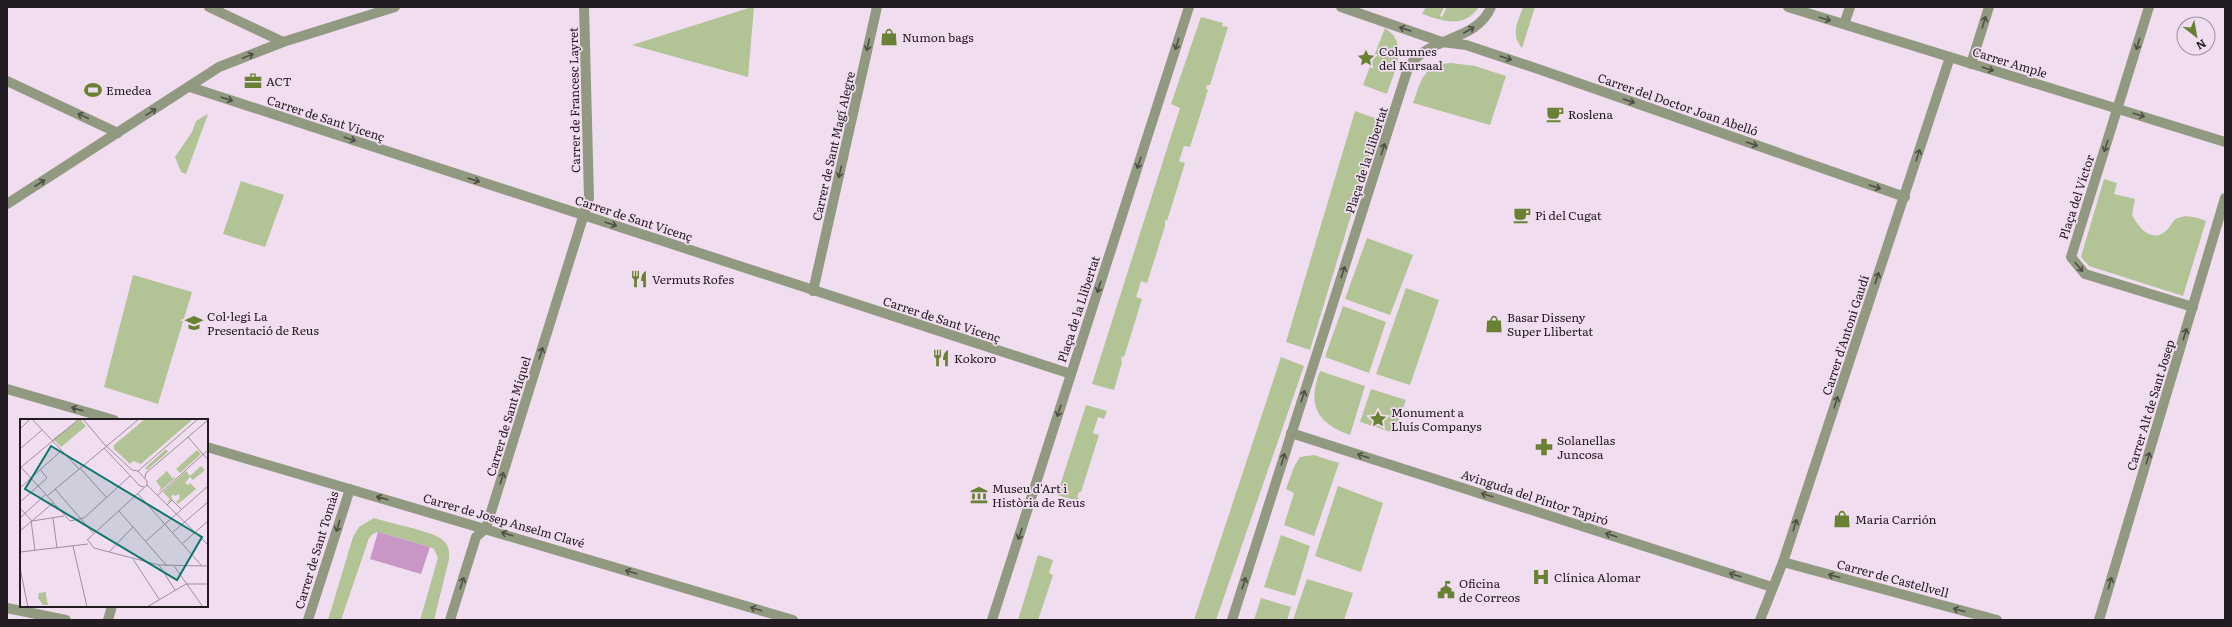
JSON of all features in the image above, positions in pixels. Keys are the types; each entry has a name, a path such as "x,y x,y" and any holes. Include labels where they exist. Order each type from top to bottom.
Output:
{"street":[{"path":"209,7 283,42"},
{"path":"7,204 219,67 283,42 395,7"},
{"name":"Carrer de Francesc Layret","path":"584,7 589,198 584,216"},
{"name":"Carrer de Sant Magí Alegre","path":"813,291 877,7"},
{"name":"Plaça de la Llibertat","path":"992,620 1189,7"},
{"path":"1341,7 1442,42"},
{"name":"Plaça de la Llibertat","path":"1232,620 1408,68 1423,53 1476,26 1485,18 1491,7"},
{"name":"Carrer Ample","path":"1788,7 2225,142"},
{"path":"1844,24 1850,7"},
{"path":"1971,64 1989,7"},
{"path":"2118,109 2149,7"},
{"name":"Carrer del Doctor Joan Abelló","path":"1442,42 1466,45 1541,70 1905,197"},
{"name":"Carrer d'Antoni Gaudí","path":"1760,620 1783,562 1905,197 1950,57"},
{"path":"7,81 118,132"},
{"name":"Carrer de Sant Vicenç","path":"190,87 1071,374"},
{"name":"Plaça del Víctor","path":"2118,109 2071,257 2085,274 2193,307"},
{"name":"Carrer Alt de Sant Josep","path":"2099,620 2225,198"},
{"name":"Carrer de Sant Miquel","path":"450,620 476,536 486,528 584,216"},
{"path":"7,389 111,419"},
{"name":"Avinguda del Pintor Tapiró","path":"1291,433 1772,587"},
{"name":"Carrer de Josep Anselm Clavé","path":"208,447 486,528 793,620"},
{"name":"Carrer de Sant Tomàs","path":"308,620 350,489"},
{"name":"Carrer de Castellvell","path":"1783,562 1997,620"},
{"path":"108,620 112,607"},
{"path":"7,608 66,620"}],"green space":[{"path":"754,7 748,77 632,45"},
{"path":"1426,7 1444,7 1440,16 1442,17 1447,7 1479,7 1473,14 1460,21 1445,21 1422,14"},
{"path":"1523,7 1535,7 1522,48 1516,38 1516,28"},
{"path":"1201,17 1223,23 1222,26 1228,27 1210,85 1207,85 1206,89 1208,90 1190,147 1184,146 1179,161 1185,163 1167,221 1165,220 1165,226 1147,283 1141,281 1136,297 1142,299 1124,357 1122,356 1122,362 1114,390 1092,384 1180,108 1171,104"},
{"path":"1385,28 1393,34 1397,42 1398,50 1396,67 1387,94 1363,85"},
{"path":"1451,63 1475,66 1506,76 1490,125 1413,103 1424,75 1434,67"},
{"path":"1355,111 1380,120 1310,350 1286,342"},
{"path":"208,114 186,174 181,172 175,157 192,132 196,121"},
{"path":"2104,179 2117,183 2114,194 2135,199 2132,215 2138,225 2151,235 2162,234 2175,220 2185,216 2206,221 2183,296 2089,266 2081,257"},
{"path":"241,181 284,195 265,247 223,234"},
{"path":"1367,238 1413,255 1390,315 1345,299"},
{"path":"133,275 192,292 158,404 104,387"},
{"path":"1406,288 1439,300 1410,385 1376,374"},
{"path":"1343,306 1386,322 1369,373 1325,357"},
{"path":"1281,357 1304,366 1216,620 1194,620"},
{"path":"1320,371 1365,386 1350,435 1329,425 1317,411 1314,393"},
{"path":"1371,389 1406,400 1394,433 1360,422"},
{"path":"1086,405 1107,411 1104,419 1098,417 1093,433 1099,435 1081,492 1079,492 1077,497 1079,498 1078,501 1057,495"},
{"path":"1314,455 1339,463 1314,536 1284,525 1294,493 1286,489 1294,467 1300,457"},
{"path":"1338,486 1383,503 1361,572 1315,556"},
{"path":"374,518 435,535 447,544 449,559 434,620 420,620 438,558 434,549 378,532 369,538 341,620 328,620 353,537 359,527"},
{"path":"1281,535 1310,546 1295,596 1264,587"},
{"path":"1038,555 1053,560 1049,573 1053,575 1038,620 1018,620"},
{"path":"1307,579 1353,593 1344,620 1293,620"},
{"path":"1261,598 1291,607 1287,620 1254,620"}],"shaded area":[{"path":"378,532 430,547 421,574 370,559"}],"place":[{"name":"Numon bags","path":"889,37"},
{"name":"Columnes del Kursaal","path":"1366,58"},
{"name":"ACT","path":"253,81"},
{"name":"Emedea","path":"93,90"},
{"name":"Roslena","path":"1555,114"},
{"name":"Pi del Cugat","path":"1522,215"},
{"name":"Vermuts Rofes","path":"639,279"},
{"name":"Col·legi La Presentació de Reus","path":"194,323"},
{"name":"Basar Disseny Super Llibertat","path":"1494,324"},
{"name":"Kokoro","path":"941,358"},
{"name":"Monument a Lluís Companys","path":"1378,419"},
{"name":"Solanellas Juncosa","path":"1544,447"},
{"name":"Museu d'Art i Història de Reus","path":"979,495"},
{"name":"Maria Carrión","path":"1842,519"},
{"name":"Clínica Alomar","path":"1541,577"},
{"name":"Oficina de Correos","path":"1446,590"}]}
